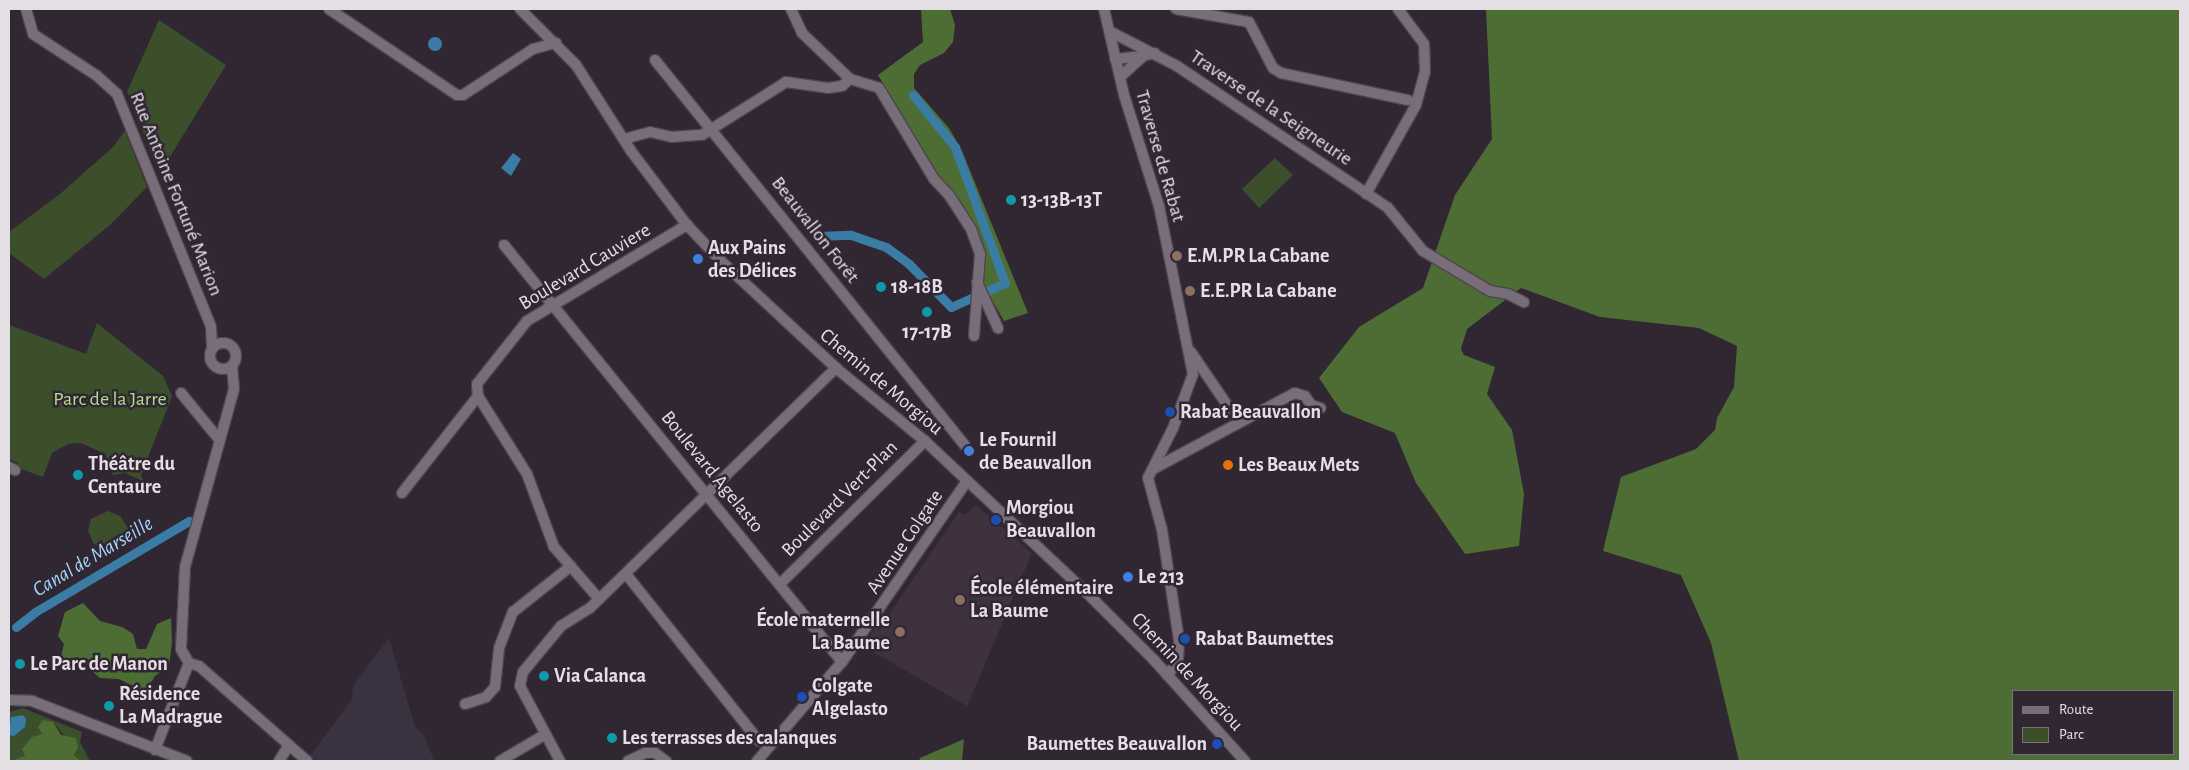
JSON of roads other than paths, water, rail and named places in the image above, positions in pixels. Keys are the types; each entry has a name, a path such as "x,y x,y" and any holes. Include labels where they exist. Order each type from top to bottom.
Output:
{"street":[{"name":"Rue Antoine Fortuné Marion","path":"26,9 30,27 44,43 96,75 117,94 211,327 212,349"},
{"path":"329,9 457,95 533,49 556,43"},
{"name":"Chemin de Morgiou","path":"520,9 556,43 593,87 624,140 687,225 758,298 836,368 925,441 1118,623 1167,674 1245,761"},
{"path":"791,9 802,33 850,79 878,88 934,179 949,195 971,229 980,254 976,281 974,336"},
{"path":"1176,9 1249,22 1273,68 1281,73 1412,103"},
{"path":"1366,194 1412,103 1421,90 1425,72 1424,44 1398,9"},
{"path":"1105,10 1120,77 1144,56"},
{"name":"Traverse de la Seigneurie","path":"1109,30 1155,53 1388,208 1423,251 1490,291 1508,294 1524,302"},
{"path":"1115,59 1155,53"},
{"name":"Beauvallon Forêt","path":"655,60 965,445"},
{"name":"Traverse de Rabat","path":"1120,77 1159,206 1193,374 1190,386 1148,478 1148,488 1162,530 1179,640 1178,662 1167,674"},
{"path":"624,140 643,132 690,137 713,130 786,82 828,88 842,86 850,79"},
{"name":"Boulevard Cauviere","path":"402,493 478,395 479,380 516,331 553,305 687,225"},
{"name":"Boulevard Agelasto","path":"504,245 781,583 842,662"},
{"path":"976,281 998,328"},
{"name":"Rue Antoine Fortuné Marion","path":"211,327 227,344"},
{"path":"229,368 211,362 212,349 218,344 227,344 235,352 229,368 233,377 234,389 218,438 185,567 181,649 189,663 199,666 307,761"},
{"path":"1189,349 1238,421"},
{"path":"560,761 519,678 561,626 600,599 836,368"},
{"path":"181,392 218,438"},
{"path":"1153,469 1238,421 1295,393 1304,396 1311,405 1321,408"},
{"path":"478,395 528,474 554,546 600,599"},
{"name":"Boulevard Vert-Plan","path":"781,583 925,441"},
{"name":"Avenue Colgate","path":"757,761 842,662 968,481"},
{"path":"465,704 486,697 494,687 498,648 513,612 571,566"},
{"path":"626,574 759,741"},
{"path":"155,750 189,663"},
{"path":"10,698 32,701 187,761"},
{"path":"500,761 546,734"},
{"path":"279,761 289,745"},
{"path":"628,761 641,754 654,753 666,761"}],"water":[{"path":"432,37 438,37 442,44 438,51 432,51 428,47 428,41"},
{"path":"513,153 521,159 511,176 501,168"},
{"path":"23,715 26,719 25,727 14,736 9,735 11,717"}],"waterway":[{"name":"Canal de Marseille","path":"817,236 851,235 886,247 909,264 951,307 1005,283 955,147 913,95"},
{"name":"Canal de Marseille","path":"16,627 35,612 189,521"}],"place":[{"name":"13-13B-13T","path":"1011,200"},
{"name":"E.M.PR La Cabane","path":"1177,256"},
{"name":"Aux Pains des Délices","path":"698,259"},
{"name":"18-18B","path":"881,287"},
{"name":"E.E.PR La Cabane","path":"1190,291"},
{"name":"17-17B","path":"927,312"},
{"name":"Rabat Beauvallon","path":"1170,412"},
{"name":"Le Fournil de Beauvallon","path":"969,451"},
{"name":"Les Beaux Mets","path":"1228,465"},
{"name":"Théâtre du Centaure","path":"78,475"},
{"name":"Morgiou Beauvallon","path":"996,520"},
{"name":"Le 213","path":"1128,577"},
{"name":"École élémentaire La Baume","path":"960,600"},
{"name":"École maternelle La Baume","path":"900,632"},
{"name":"Rabat Baumettes","path":"1185,639"},
{"name":"Le Parc de Manon","path":"20,664"},
{"name":"Via Calanca","path":"544,676"},
{"name":"Colgate Algelasto","path":"802,697"},
{"name":"Résidence La Madrague","path":"109,706"},
{"name":"Les terrasses des calanques","path":"612,738"},
{"name":"Baumettes Beauvallon","path":"1217,744"}],"park label":[{"name":"Parc de la Jarre","path":"110,399"}]}
